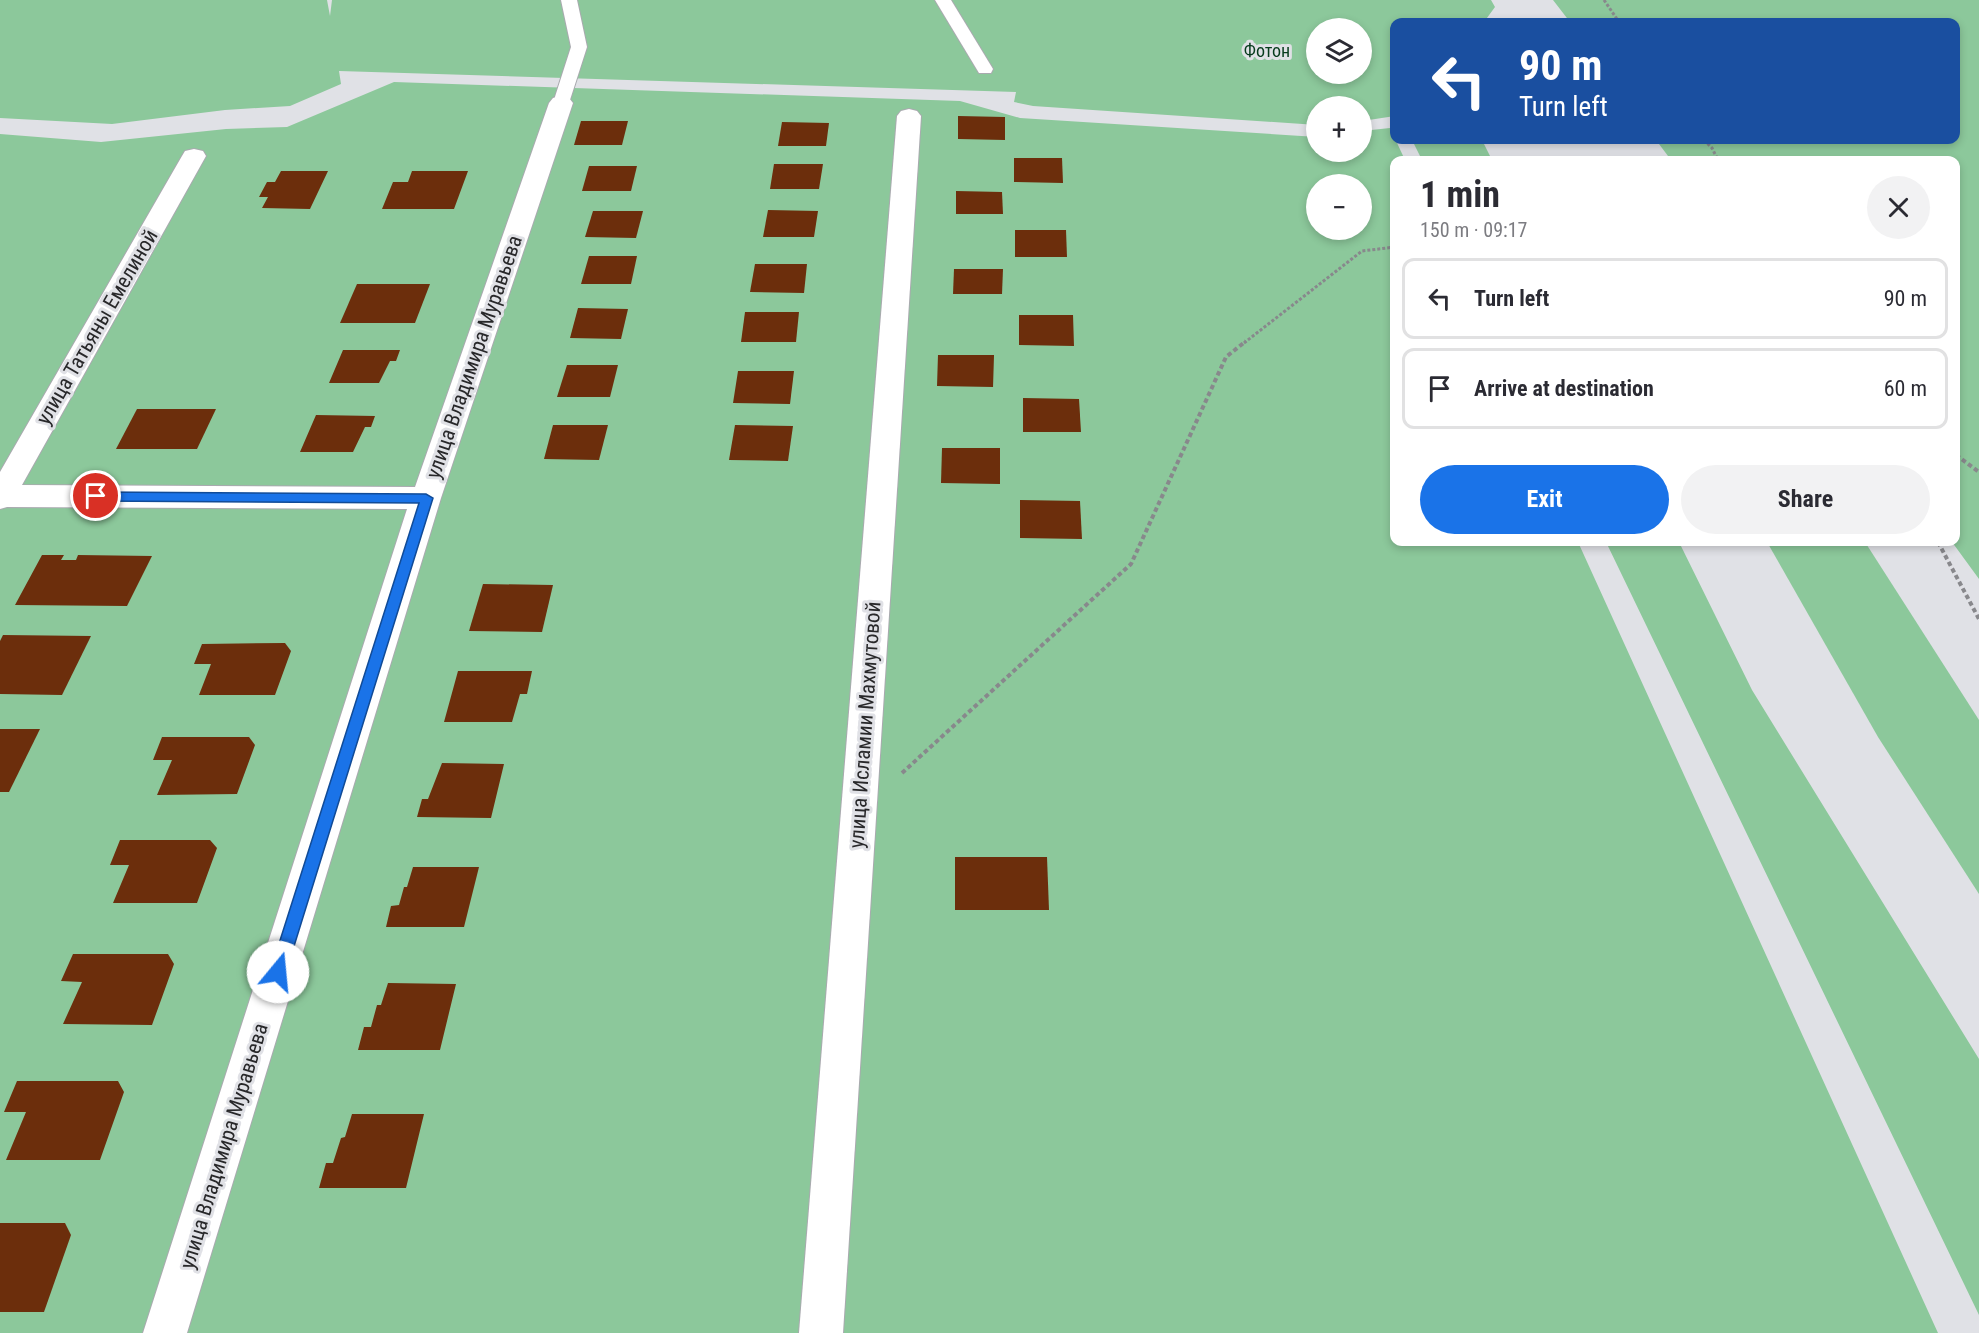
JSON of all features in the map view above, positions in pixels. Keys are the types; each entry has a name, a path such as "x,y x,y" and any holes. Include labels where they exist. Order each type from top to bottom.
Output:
{"street":[{"name":"улица Владимира Муравьева","path":"165,1333 426,498 561,103"},
{"name":"улица Исламии Махмутовой","path":"821,1333 909,116"},
{"name":"улица Татьяны Емелиной","path":"0,497 194,156"},
{"path":"0,497 426,498"}],"lane":[{"path":"561,103 579,47 569,0"},
{"path":"943,0 985,69"}],"path":[{"path":"1604,0 1616,18"},
{"path":"859,812 1131,564 1226,357 1362,251 1390,248"},
{"path":"1960,458 1979,472"},
{"path":"1940,546 1979,619"}],"green space":[{"name":"Фотон","path":"0,0 327,0 330,16 332,0 1491,0 1495,7 1487,18 1390,18 1390,117 1372,119 1372,96 1306,96 1306,124 1033,106 1014,102 1016,92 339,71 341,84 290,106 225,110 112,124 0,118"},
{"path":"1553,0 1979,0 1979,579 1955,546 1960,546 1960,156 1668,156 1659,144 1960,144 1960,18 1567,18"},
{"path":"394,82 960,101 1020,118 1306,136 1306,162 1372,162 1372,130 1390,128 1390,144 1398,144 1403,156 1390,156 1390,546 1580,546 1938,1333 0,1333 0,134 101,142 226,129 287,127"},
{"path":"1414,144 1484,144 1490,156 1420,156"},
{"path":"1608,546 1681,546 1752,690 1979,1059 1979,1315"},
{"path":"1769,546 1868,546 1979,720 1979,894 1878,737"}],"building":[{"path":"958,116 1005,117 1005,140 958,139"},
{"path":"581,121 628,121 622,145 574,145"},
{"path":"782,122 829,123 826,146 778,146"},
{"path":"1014,158 1062,158 1063,183 1014,182"},
{"path":"774,164 823,164 819,189 770,189"},
{"path":"589,166 637,166 631,191 582,191"},
{"path":"281,171 328,171 310,209 262,208 268,197 259,197 267,182 275,182"},
{"path":"412,171 468,171 454,209 382,209 393,182 408,182"},
{"path":"956,191 1002,192 1003,214 956,214"},
{"path":"768,210 818,211 814,237 763,237"},
{"path":"593,211 643,211 636,238 585,237"},
{"path":"1015,230 1066,230 1067,257 1015,257"},
{"path":"589,256 637,256 631,284 581,284"},
{"path":"755,264 807,264 804,293 750,292"},
{"path":"954,269 1003,269 1002,294 953,294"},
{"path":"357,284 430,284 415,323 340,323"},
{"path":"578,308 628,309 621,339 570,338"},
{"path":"745,312 799,312 796,342 741,342"},
{"path":"1019,315 1073,315 1074,346 1019,345"},
{"path":"343,350 400,350 396,361 390,361 379,383 329,383"},
{"path":"938,355 994,355 993,387 937,386"},
{"path":"567,365 618,365 610,397 557,397"},
{"path":"738,371 794,371 790,404 733,403"},
{"path":"1023,398 1079,399 1081,432 1023,432"},
{"path":"137,409 216,409 197,449 116,449"},
{"path":"316,415 375,416 371,427 365,427 353,452 300,452"},
{"path":"553,425 608,425 599,460 544,459"},
{"path":"735,425 793,426 788,461 729,460"},
{"path":"942,448 1000,448 1000,484 941,483"},
{"path":"1020,500 1080,501 1082,539 1020,538"},
{"path":"42,555 64,555 61,560 76,560 78,555 152,556 127,606 15,605"},
{"path":"483,584 553,585 542,632 469,631"},
{"path":"3,635 91,636 62,695 0,694 0,641"},
{"path":"285,643 291,651 275,695 199,695 211,664 194,664 202,644"},
{"path":"458,671 532,671 527,694 520,694 512,722 444,722"},
{"path":"0,729 40,729 9,792 0,792"},
{"path":"162,737 249,737 255,745 237,794 157,795 172,760 153,760"},
{"path":"442,763 504,764 491,818 417,817 422,799 428,799"},
{"path":"120,840 210,840 217,848 197,903 113,903 129,865 110,865"},
{"path":"955,857 1047,857 1049,910 955,910"},
{"path":"413,867 479,867 464,927 386,927 391,906 399,905"},
{"path":"73,954 168,954 174,964 152,1025 63,1024 82,982 61,981"},
{"path":"388,983 456,984 440,1050 358,1050 364,1027 371,1027 377,1005 381,1005"},
{"path":"17,1081 118,1081 124,1092 100,1160 6,1160 26,1112 4,1112"},
{"path":"352,1114 424,1114 406,1188 319,1188 326,1163 333,1163"},
{"path":"0,1223 65,1223 71,1235 44,1312 0,1312"}],"route":[{"path":"96,496 426,498 278,972"}]}
